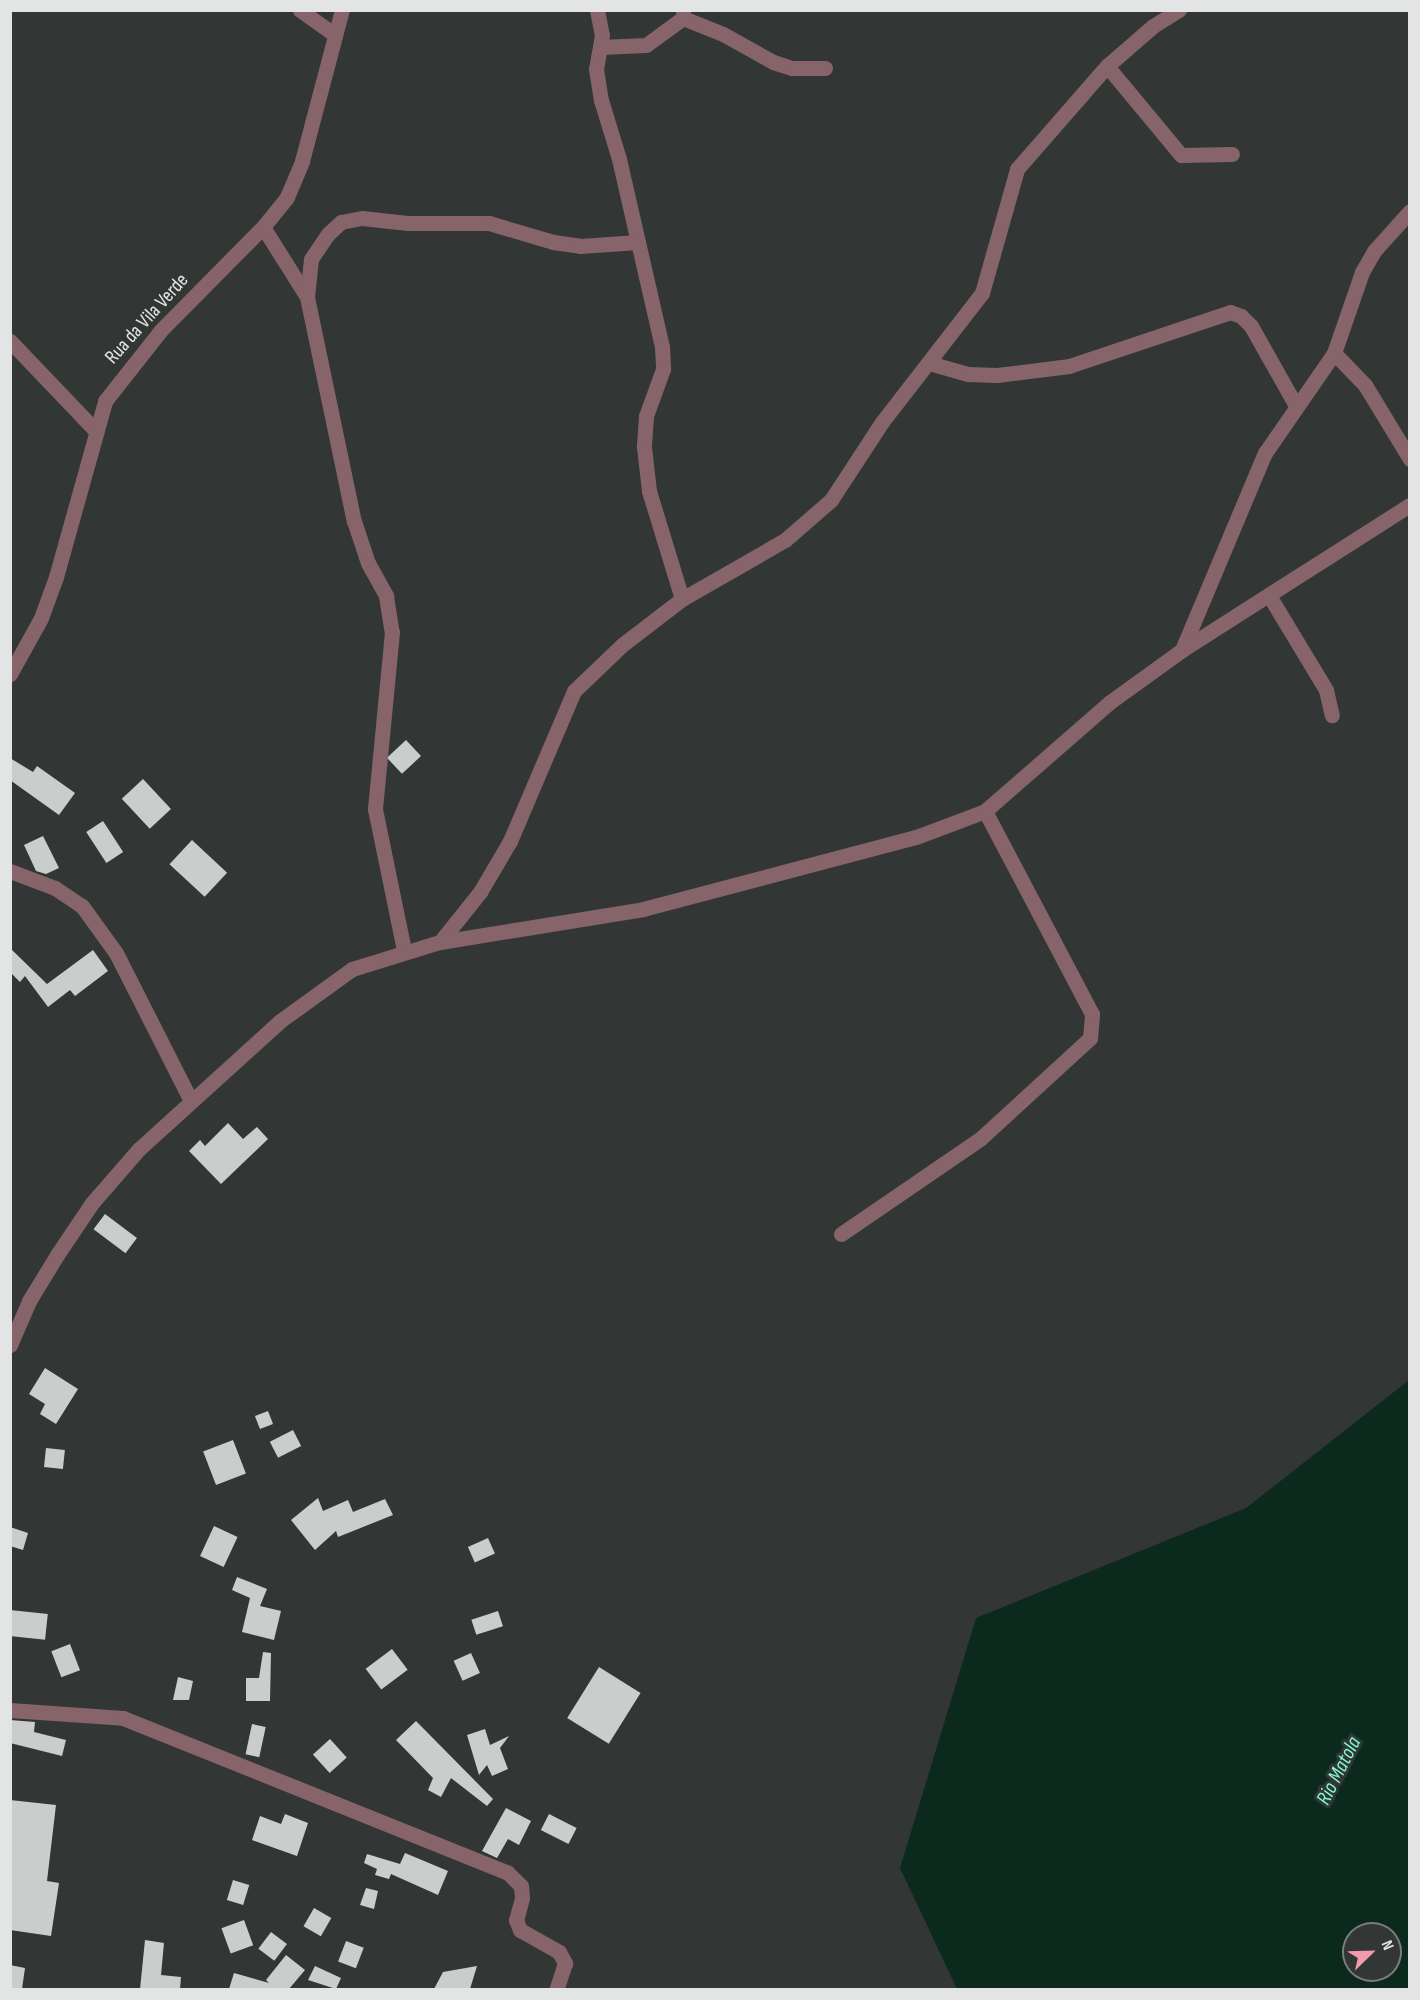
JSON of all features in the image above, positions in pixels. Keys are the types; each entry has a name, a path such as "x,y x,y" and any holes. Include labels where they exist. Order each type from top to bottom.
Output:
{"street":[{"path":"300,10 335,35"},
{"name":"Rua da Vila Verde","path":"13,662 41,618 59,567 94,429 105,401 122,376 161,330 263,227 287,197 302,161 342,10"},
{"path":"597,10 600,47 596,69 601,100 638,242 662,347 663,369 646,416 644,447 650,491 682,599"},
{"path":"440,942 480,892 510,841 574,691 622,645 682,599 806,524 849,478 882,422 982,293 1017,169 1107,66 1153,26 1179,10"},
{"path":"600,47 646,45 683,14 773,62 792,68 825,68"},
{"path":"1107,66 1181,154 1232,154"},
{"path":"1182,650 1252,479 1296,406 1334,353 1362,272 1374,250 1410,211"},
{"path":"404,950 375,809 392,632 386,596 368,563 354,521 307,297 311,259 328,234 341,222 362,218 408,223 489,223 580,246 638,242"},
{"path":"263,227 307,297"},
{"path":"928,363 968,374 997,375 1069,366 1230,312 1241,316 1251,326 1296,406"},
{"path":"10,341 94,429"},
{"path":"1334,353 1365,385 1410,459"},
{"path":"10,1345 29,1301 92,1203 139,1149 312,994 351,969 404,950 440,942 643,909 916,837 985,811 1110,702 1182,650 1270,597 1410,505"},
{"path":"1270,597 1326,690 1332,715"},
{"path":"841,1234 981,1138 1090,1038 1092,1014 985,811"},
{"path":"10,871 55,888 82,906 116,953 191,1101"},
{"path":"10,1710 123,1718 507,1872 521,1886 522,1898 516,1920 520,1930 559,1952 566,1963 556,1989"}],"water":[{"name":"Rio Matola","path":"1409,1380 1409,1989 957,1989 900,1868 976,1618 1246,1508"}],"building":[{"path":"406,740 421,756 402,774 387,758"},
{"path":"10,758 33,772 37,766 75,793 59,815 10,780"},
{"path":"143,779 171,809 150,829 122,799"},
{"path":"103,821 123,852 106,863 86,832"},
{"path":"43,836 59,868 46,874 36,871 24,845"},
{"path":"192,840 227,873 205,897 169,864"},
{"path":"10,948 47,984 93,950 108,971 75,996 70,990 48,1007 25,976 20,982 10,972"},
{"path":"228,1123 243,1139 257,1127 268,1139 221,1184 189,1151 200,1140 205,1146"},
{"path":"105,1214 137,1238 126,1253 94,1229"},
{"path":"45,1368 78,1389 56,1424 40,1414 45,1404 29,1394"},
{"path":"268,1411 273,1424 260,1429 255,1416"},
{"path":"293,1430 301,1446 278,1458 270,1442"},
{"path":"233,1440 246,1474 216,1485 203,1451"},
{"path":"46,1448 65,1450 63,1469 44,1467"},
{"path":"318,1498 323,1511 348,1500 353,1512 385,1499 393,1515 338,1537 336,1531 315,1550 291,1520"},
{"path":"214,1526 238,1537 224,1567 200,1556"},
{"path":"10,1527 28,1533 23,1550 10,1546"},
{"path":"488,1538 495,1554 475,1562 468,1547"},
{"path":"237,1577 267,1589 260,1606 281,1611 274,1640 242,1632 250,1598 232,1590"},
{"path":"10,1610 48,1614 45,1640 10,1636"},
{"path":"498,1611 503,1626 476,1635 471,1620"},
{"path":"70,1644 80,1670 61,1677 51,1651"},
{"path":"392,1649 408,1670 381,1690 366,1669"},
{"path":"263,1652 271,1653 270,1701 246,1701 246,1678 259,1678"},
{"path":"471,1653 480,1673 463,1681 454,1661"},
{"path":"599,1667 641,1693 609,1744 567,1718"},
{"path":"178,1677 193,1681 189,1700 173,1700"},
{"path":"10,1720 35,1722 34,1732 66,1740 62,1756 10,1743"},
{"path":"416,1721 493,1799 487,1806 451,1778 441,1797 428,1790 433,1778 396,1740"},
{"path":"252,1724 266,1727 259,1757 246,1754"},
{"path":"485,1729 490,1745 509,1736 500,1748 508,1769 492,1776 487,1765 479,1775 467,1735"},
{"path":"330,1739 347,1758 330,1773 313,1754"},
{"path":"10,1800 56,1805 47,1881 59,1883 51,1936 10,1930"},
{"path":"506,1808 531,1821 519,1845 508,1839 497,1858 482,1851"},
{"path":"285,1814 308,1823 297,1856 252,1840 260,1816 281,1824"},
{"path":"549,1814 577,1828 568,1844 541,1830"},
{"path":"405,1853 448,1871 438,1895 391,1874 389,1879 375,1875 377,1869 364,1863 367,1854 400,1864"},
{"path":"233,1880 249,1885 243,1905 227,1900"},
{"path":"366,1888 378,1891 374,1909 360,1905"},
{"path":"314,1908 331,1918 321,1936 304,1926"},
{"path":"244,1920 253,1945 231,1954 221,1928"},
{"path":"271,1932 287,1944 274,1961 258,1949"},
{"path":"145,1940 164,1943 161,1975 181,1977 180,1989 140,1989"},
{"path":"346,1941 364,1948 356,1968 338,1962"},
{"path":"286,1955 305,1970 289,1989 229,1989 234,1973 269,1983 266,1980"},
{"path":"10,1965 25,1968 22,1989 10,1989"},
{"path":"315,1966 341,1978 336,1989 308,1980"},
{"path":"477,1966 470,1989 434,1989 443,1972"}]}
